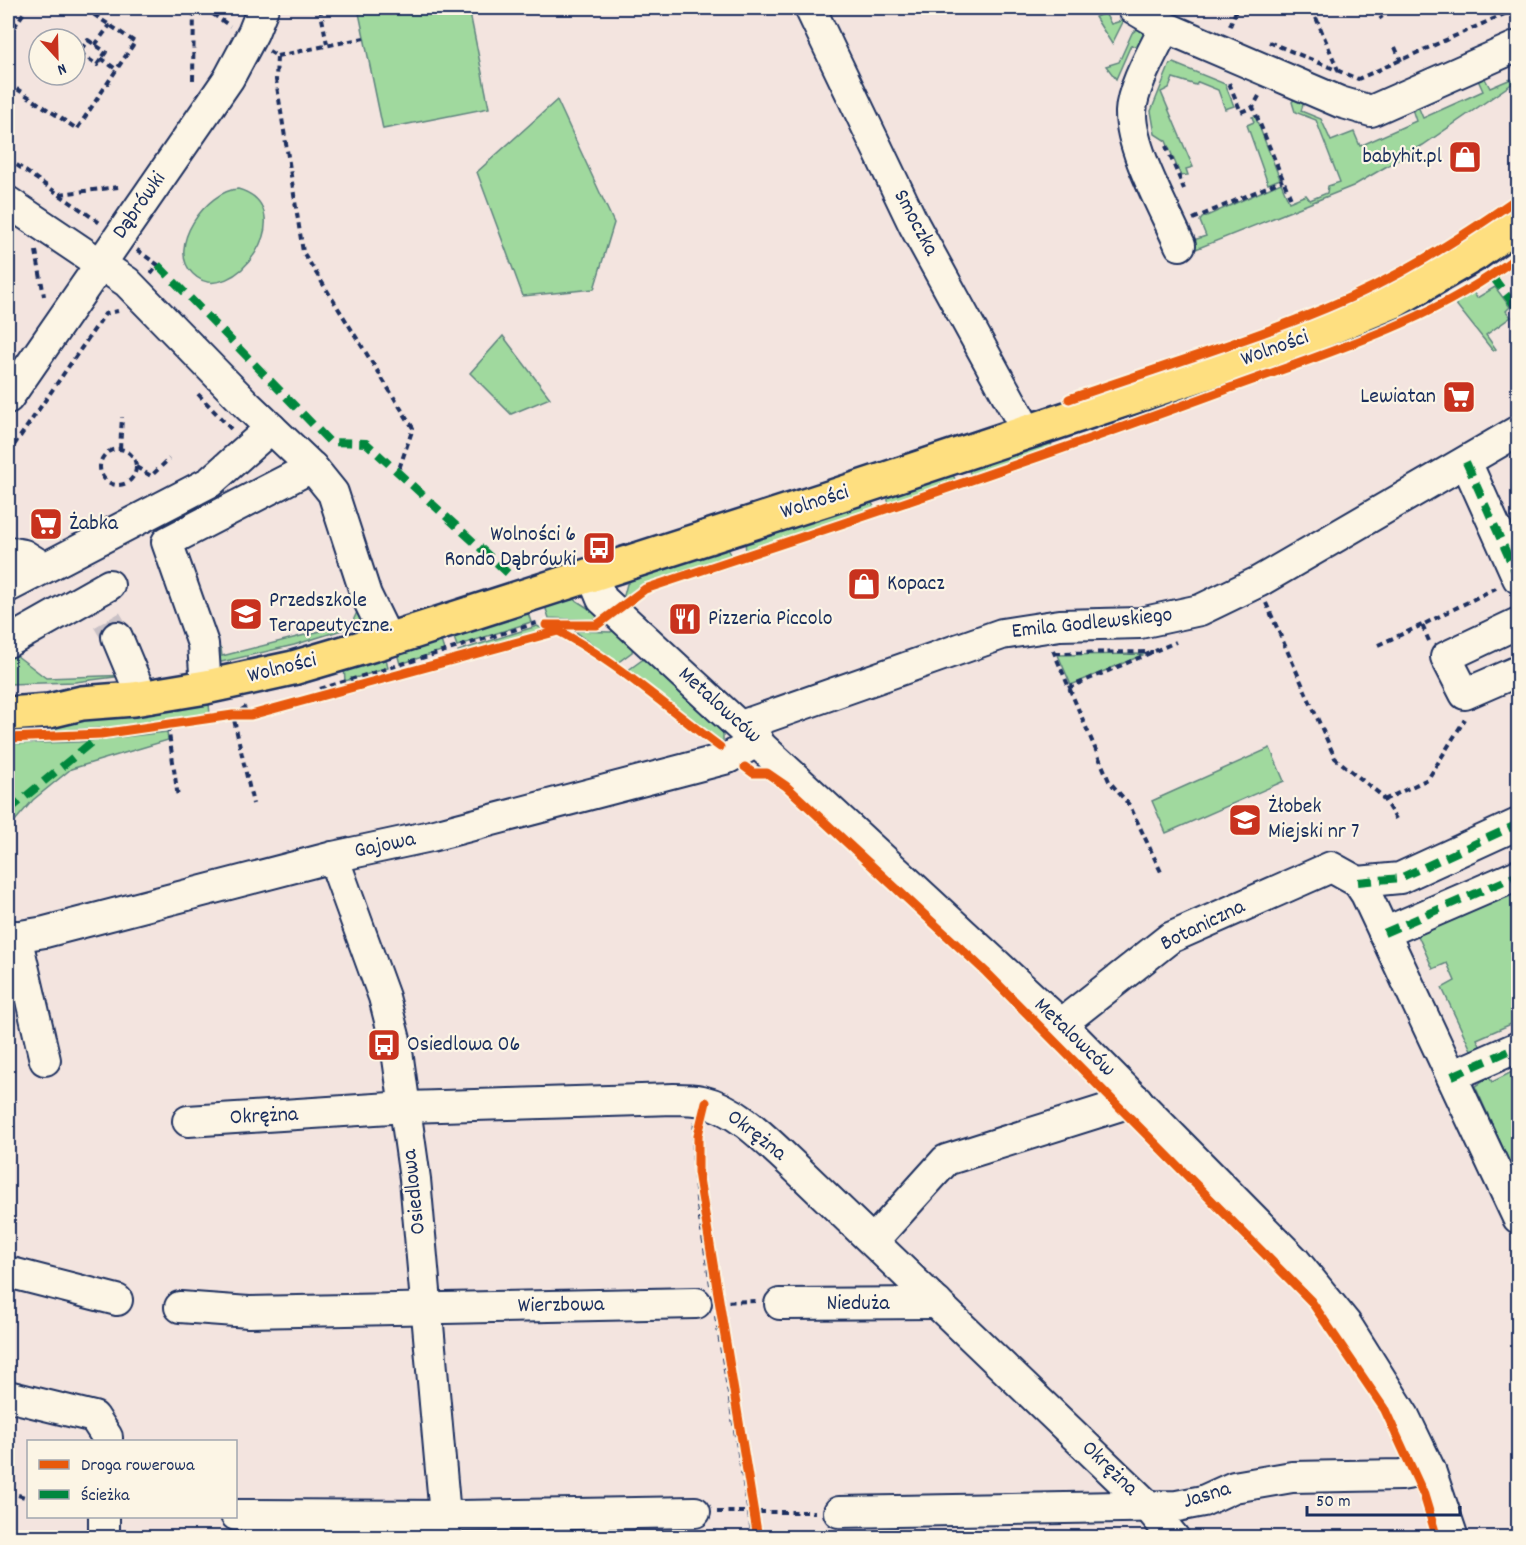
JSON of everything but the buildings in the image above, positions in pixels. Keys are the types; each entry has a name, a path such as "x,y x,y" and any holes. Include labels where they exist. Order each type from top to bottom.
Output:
{"main road":[{"name":"Wolności","path":"8,714 49,711 82,703 206,687 292,668 592,575 1286,346 1339,325 1425,284 1475,254 1518,223"},
{"name":"Wolności","path":"8,697 46,697 82,703"}],"street":[{"name":"Dąbrówki","path":"8,398 230,78 250,40 263,8"},
{"name":"Smoczka","path":"810,8 914,225 1016,405 1028,433"},
{"path":"1133,8 1165,27 1340,102 1371,111 1518,46"},
{"path":"1165,27 1134,95 1131,111 1138,150 1185,225"},
{"path":"8,202 127,282 260,438 312,467 333,493 366,595 388,640"},
{"name":"Emila Godlewskiego","path":"750,734 1002,634 1060,625 1140,623 1200,610 1249,588 1518,431"},
{"path":"8,587 210,482 260,438"},
{"path":"1466,462 1518,578"},
{"path":"206,687 202,644 167,542 312,467"},
{"path":"8,552 24,555 43,567"},
{"name":"Metalowców","path":"592,575 602,599 1061,1024 1316,1286 1374,1364 1404,1416 1431,1470 1453,1538"},
{"path":"8,642 106,609 142,697"},
{"path":"1518,623 1446,657 1465,694 1518,671"},
{"name":"Gajowa","path":"12,937 45,932 333,857 431,836 728,758 750,734"},
{"path":"1518,824 1400,878 1358,882 1518,1218"},
{"name":"Osiedlowa","path":"333,857 384,997 396,1044 406,1107 446,1527"},
{"name":"Botaniczna","path":"1061,1024 1170,938 1331,867 1358,882"},
{"path":"1384,933 1518,875"},
{"path":"12,937 45,1060"},
{"path":"1452,1076 1518,1047"},
{"name":"Okrężna","path":"188,1121 406,1107 663,1099 701,1109 727,1111 758,1133 873,1241 1147,1506 1174,1538"},
{"path":"873,1241 946,1160 1137,1100"},
{"path":"8,1272 117,1300"},
{"name":"Wierzbowa","path":"180,1307 249,1312 710,1303"},
{"name":"Nieduża","path":"780,1304 937,1303"},
{"path":"8,1396 94,1417 107,1440"},
{"name":"Jasna","path":"839,1512 1177,1506 1203,1501 1234,1487 1292,1477 1401,1475 1431,1470"},
{"path":"237,1515 446,1527 695,1512"},
{"path":"104,1518 104,1538"}],"path":[{"path":"8,36 27,8"},
{"path":"8,83 77,129 135,42 84,8"},
{"path":"193,80 194,8"},
{"path":"204,8 277,56 364,38"},
{"path":"320,8 327,44"},
{"path":"1230,26 1237,8"},
{"path":"1312,8 1339,70"},
{"path":"1374,8 1382,19"},
{"path":"1262,39 1358,79 1515,8 1518,19"},
{"path":"1220,22 1241,30"},
{"path":"95,45 110,25"},
{"path":"88,40 106,52 101,58 96,65 79,52 88,40"},
{"path":"1395,46 1401,61"},
{"path":"277,56 276,80 303,252 413,428 398,472"},
{"path":"101,58 117,70"},
{"path":"1229,83 1241,112 1253,107 1259,96"},
{"path":"1253,107 1291,199"},
{"path":"1159,140 1164,143 1187,196"},
{"path":"8,159 119,237"},
{"path":"1185,225 1283,180"},
{"path":"59,195 119,187"},
{"path":"35,244 44,296"},
{"path":"8,454 105,314 117,309 125,318"},
{"path":"192,387 260,438"},
{"path":"120,448 122,417"},
{"path":"120,448 131,454 136,467 134,476 124,484 113,485 103,478 99,466 104,455 120,448"},
{"path":"136,467 151,476 169,459"},
{"path":"1264,600 1335,758 1382,795 1396,819"},
{"path":"1378,645 1422,625"},
{"path":"1068,688 1157,652 1178,641"},
{"path":"1051,646 1109,781 1130,806 1161,872"},
{"path":"1054,653 1157,652"},
{"path":"317,696 469,655"},
{"path":"251,715 233,715 252,804"},
{"path":"168,726 178,798"},
{"path":"701,1109 698,1172 710,1303"},
{"path":"701,1109 692,1152 693,1176 710,1303 758,1538"},
{"path":"710,1303 767,1301 780,1304"},
{"path":"8,1492 27,1498"},
{"path":"695,1512 839,1512"},
{"path":"751,1512 753,1538"}],"green space":[{"path":"358,8 469,8 489,108 383,129"},
{"path":"1105,13 1111,24 1124,20 1112,44 1095,17"},
{"path":"1139,28 1147,38 1143,49 1131,45 1116,79 1106,66 1119,62 1132,33"},
{"path":"1173,63 1225,84 1234,106 1225,109 1218,90 1198,82 1196,85 1173,78 1169,88 1161,92 1193,167 1186,169 1188,175 1181,176 1166,141 1155,134 1151,111 1170,64"},
{"path":"1483,75 1490,88 1511,79 1513,83 1423,145 1353,186 1176,257 1191,241 1206,236 1200,221 1202,218 1281,183 1289,202 1306,195 1310,200 1327,193 1328,186 1340,182 1316,120 1295,112 1292,102 1297,96 1305,99 1301,111 1321,119 1331,141 1354,132 1360,146 1416,121 1412,109 1418,106 1423,118 1483,91 1478,80"},
{"path":"557,100 614,223 594,289 523,296 477,172"},
{"path":"1255,116 1280,179 1268,184 1247,125 1254,122 1252,117"},
{"path":"238,189 257,200 265,216 263,234 255,253 242,269 226,279 209,282 193,274 186,263 184,250 187,236 193,222 203,209 226,192"},
{"path":"1495,287 1510,307 1506,311 1511,317 1486,335 1496,349 1493,351 1455,303 1473,292 1477,298"},
{"path":"503,336 550,398 511,414 470,373"},
{"path":"1049,441 1053,447 1008,465 970,475 969,468"},
{"path":"952,473 956,481 888,504 888,495"},
{"path":"870,500 875,508 746,552 745,541"},
{"path":"727,547 732,556 641,585 623,599 627,584 636,576"},
{"path":"574,599 600,616 593,620 549,618 545,606"},
{"path":"527,610 531,622 457,646 453,635"},
{"path":"357,612 364,623 294,645 217,663 221,648 222,656 352,623"},
{"path":"537,626 547,631 459,655 458,651"},
{"path":"615,628 633,645 632,652 617,663 575,631 611,632"},
{"path":"440,638 444,650 400,664 397,653"},
{"path":"8,649 46,678 131,675 75,682 8,684"},
{"path":"1145,654 1071,685 1058,655"},
{"path":"386,658 388,668 345,681 344,666"},
{"path":"645,658 723,725 723,743 627,671"},
{"path":"205,701 209,704 210,714 119,727 8,733 8,724"},
{"path":"167,732 168,740 71,769 33,800 8,829 8,744 79,742"},
{"path":"1270,748 1284,781 1166,833 1152,801"},
{"path":"1518,882 1518,1021 1477,1039 1482,1050 1473,1054 1442,988 1455,981 1447,963 1433,969 1415,929"},
{"path":"1518,1069 1518,1181 1475,1086 1489,1077 1492,1082"}],"tunnel":[{"path":"107,620 117,637"}],"marked path":[{"path":"158,265 330,442 366,443 512,577"},
{"path":"1492,276 1518,310"},
{"path":"1466,462 1518,578"},
{"path":"8,811 99,736"},
{"path":"1358,882 1400,878 1518,824"},
{"path":"1384,933 1518,875"},
{"path":"1452,1076 1518,1047"}],"cycle path":[{"path":"1069,399 1262,333 1352,297 1425,258 1518,198"},
{"path":"546,625 597,625 645,589 1008,467 1340,349 1415,318 1451,300 1518,256"},
{"path":"551,627 596,653 720,747"},
{"path":"8,738 101,734 233,715 251,715 558,631"},
{"path":"745,767 753,773 767,773 786,786 986,972 1311,1301 1385,1410 1424,1495 1437,1538"},
{"path":"706,1102 698,1135 698,1172 758,1538"}],"place":[{"name":"babyhit.pl","path":"1465,157"},
{"name":"Lewiatan","path":"1459,397"},
{"name":"Żabka","path":"46,524"},
{"name":"Wolności 6 Rondo Dąbrówki","path":"599,548"},
{"name":"Kopacz","path":"864,584"},
{"name":"Przedszkole Terapeutyczne.","path":"246,614"},
{"name":"Pizzeria Piccolo","path":"685,619"},
{"name":"Żłobek Miejski nr 7","path":"1245,820"},
{"name":"Osiedlowa 06","path":"384,1045"}]}
